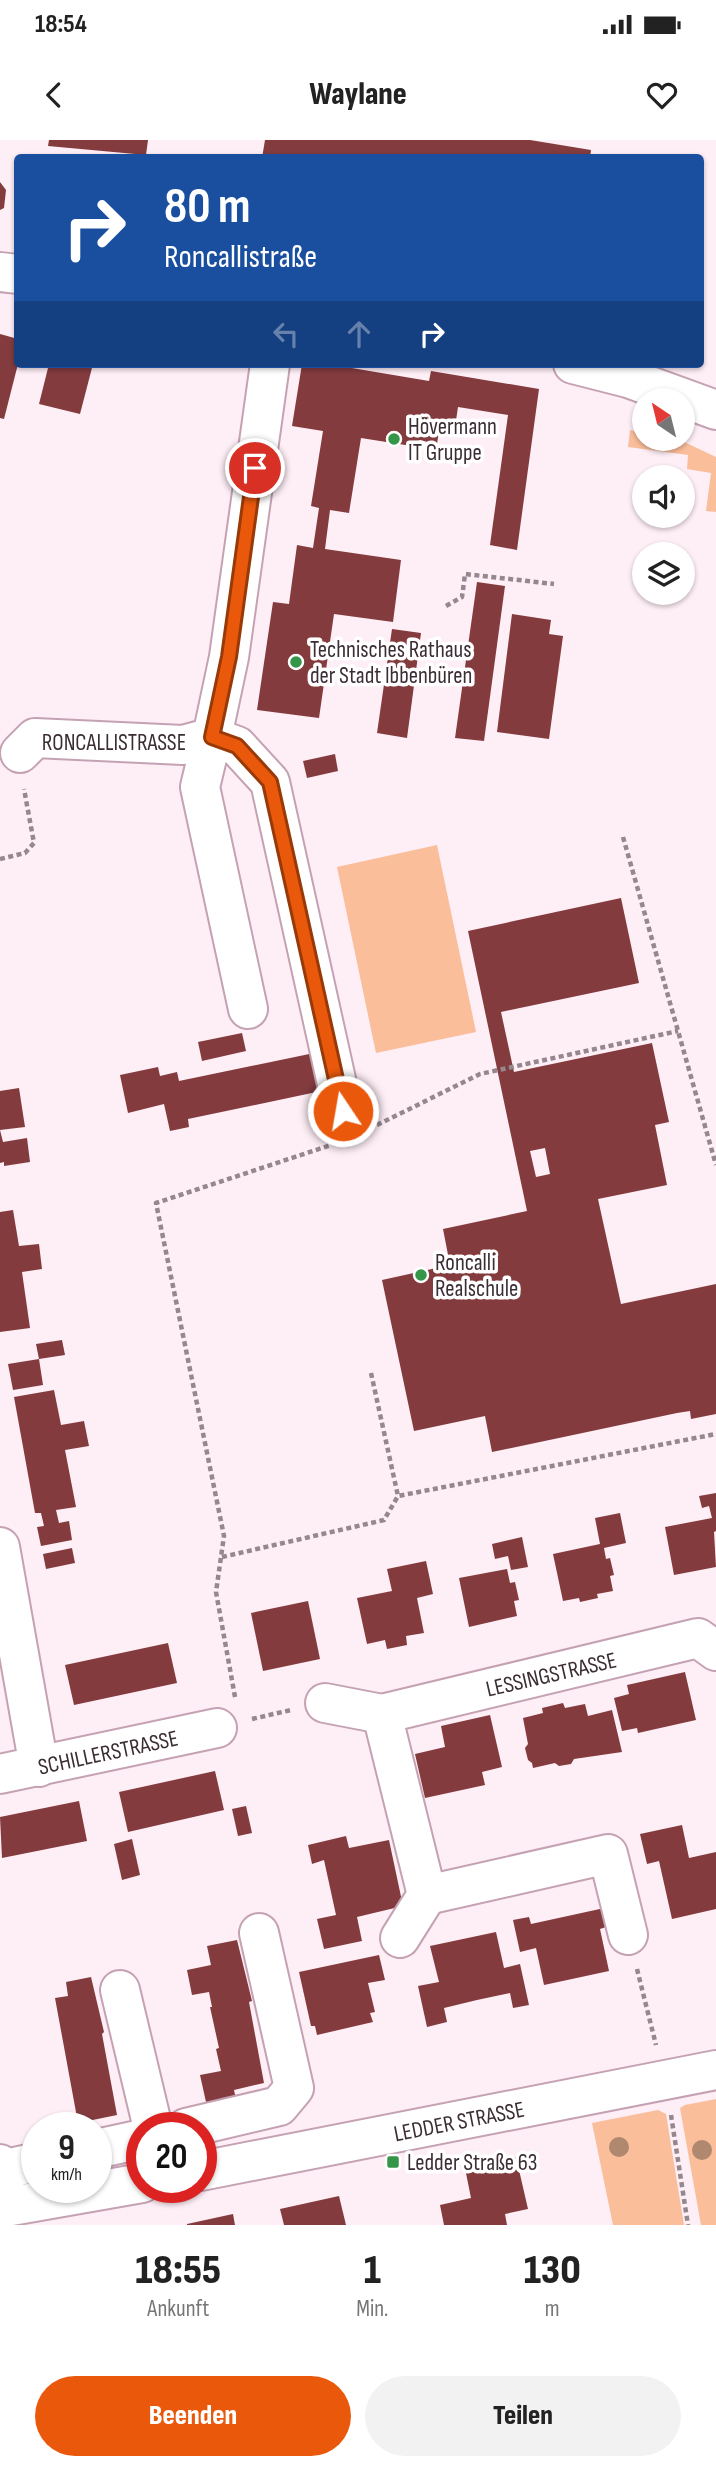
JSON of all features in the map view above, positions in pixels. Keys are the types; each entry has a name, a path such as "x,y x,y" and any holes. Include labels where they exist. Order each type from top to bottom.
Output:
{"street":[{"name":"RONCALLISTRASSE","path":"20,753 35,738 183,745 212,737 229,657 269,368"},
{"path":"589,368 628,378 716,410"},
{"path":"248,1009 200,787 212,737 237,746 270,782 350,1124"},
{"path":"0,1546 39,1767"},
{"name":"LESSINGSTRASSE","path":"325,1703 382,1714 698,1638 716,1651"},
{"path":"382,1714 427,1895"},
{"name":"SCHILLERSTRASSE","path":"0,1774 228,1725"},
{"path":"400,1938 427,1895 608,1854 628,1935"},
{"path":"217,2121 279,2106 294,2088 259,1933"},
{"path":"120,1990 149,2112"},
{"name":"LEDDER STRASSE","path":"217,2168 716,2070"},
{"path":"13,2165 4,2207 126,2186"}],"path":[{"path":"446,606 462,597 465,574 554,584"},
{"path":"0,859 25,853 34,843 20,753"},
{"path":"623,837 716,1165"},
{"path":"325,1703 228,1725 216,1592 225,1536 156,1203 480,1074 678,1031"},
{"path":"222,1556 384,1520 398,1496 371,1373"},
{"path":"398,1496 716,1434"},
{"path":"628,1935 666,2080 688,2225"}],"shaded area":[{"path":"630,430 632,448 628,447"},
{"path":"695,447 716,457 716,512 706,511 711,473 695,470 695,465 687,465 688,455 666,452 695,452"},
{"path":"437,845 476,1032 376,1053 337,867"},
{"path":"716,2099 716,2225 701,2225 680,2108"},
{"path":"658,2110 666,2114 684,2225 613,2225 592,2123"}],"building":[{"path":"49,140 148,140 146,154 48,146"},
{"path":"265,140 530,140 591,150 590,154 263,154"},
{"path":"0,182 6,190 4,208 0,210"},
{"path":"0,334 14,338 14,368 17,368 4,419 0,418"},
{"path":"48,368 92,368 80,414 39,404"},
{"path":"301,368 352,368 429,381 431,371 539,389 517,550 490,545 508,415 458,407 454,434 439,431 437,444 419,440 418,447 361,438 349,513 330,510 325,549 401,560 393,622 334,614 319,718 257,710 273,602 289,604 297,545 313,548 319,508 311,506 323,431 292,426"},
{"path":"477,582 505,586 484,741 455,738"},
{"path":"512,614 551,620 549,634 563,636 549,739 497,732"},
{"path":"392,629 421,633 407,738 377,733"},
{"path":"335,754 338,771 307,778 303,761"},
{"name":"Roncalli Realschule","path":"621,898 639,983 501,1012 514,1072 652,1043 669,1122 655,1125 667,1185 598,1199 621,1304 716,1284 716,1414 691,1419 690,1411 677,1413 492,1452 485,1416 414,1431 382,1280 450,1265 443,1229 527,1211 468,931","holes":["545,1148 550,1174 536,1177 530,1151"]},
{"path":"242,1033 246,1051 202,1061 198,1042"},
{"path":"319,1052 326,1090 188,1119 189,1127 170,1131 164,1104 128,1113 120,1075 158,1067 160,1076 177,1072 179,1081"},
{"path":"19,1088 25,1127 0,1130 0,1091"},
{"path":"0,1130 3,1142 27,1138 30,1162 4,1166 4,1162 0,1163"},
{"path":"13,1210 19,1246 39,1244 42,1269 22,1272 30,1328 0,1332 0,1212"},
{"path":"62,1340 65,1355 39,1359 36,1344"},
{"path":"39,1359 43,1385 13,1390 8,1364"},
{"path":"54,1390 61,1425 84,1421 89,1446 65,1450 76,1507 56,1510 59,1523 69,1521 72,1540 41,1546 37,1527 44,1526 41,1513 35,1513 14,1397"},
{"path":"716,1493 716,1567 674,1575 665,1527 712,1518 709,1506 702,1508 699,1496"},
{"path":"620,1513 626,1543 604,1548 606,1559 610,1558 614,1575 610,1576 613,1591 597,1594 598,1598 580,1602 579,1598 563,1601 553,1554 600,1544 595,1518"},
{"path":"522,1537 528,1567 511,1570 508,1556 495,1559 492,1544"},
{"path":"72,1548 75,1563 46,1569 43,1554"},
{"path":"426,1561 433,1594 417,1598 424,1633 406,1636 407,1645 387,1649 385,1640 367,1644 357,1598 392,1591 387,1569"},
{"path":"507,1569 510,1583 515,1582 519,1600 514,1601 517,1616 469,1627 459,1578"},
{"path":"308,1601 320,1659 263,1671 251,1613"},
{"path":"168,1643 177,1683 74,1705 65,1665"},
{"path":"685,1672 696,1720 638,1733 637,1728 622,1731 614,1698 629,1694 627,1685"},
{"path":"563,1703 565,1708 585,1704 588,1716 612,1710 622,1752 574,1759 571,1764 559,1766 555,1763 533,1768 525,1748 528,1744 523,1718 543,1713 542,1708"},
{"path":"490,1715 502,1767 482,1772 485,1785 425,1798 415,1754 445,1747 441,1726"},
{"path":"215,1771 224,1810 128,1832 119,1792"},
{"path":"79,1801 87,1841 2,1858 0,1817"},
{"path":"246,1806 252,1833 238,1836 232,1809"},
{"path":"682,1825 689,1858 716,1852 716,1909 672,1919 659,1861 647,1864 640,1834"},
{"path":"346,1836 349,1848 389,1840 403,1906 357,1917 362,1941 324,1949 317,1919 336,1915 324,1860 312,1864 308,1845"},
{"path":"132,1839 140,1875 122,1880 114,1844"},
{"path":"609,1907 620,1941 610,1943 606,1927 600,1929 609,1971 544,1985 536,1948 520,1952 513,1920 529,1917 531,1924"},
{"path":"496,1932 504,1968 520,1964 529,2005 513,2008 510,1993 477,2000 444,2008 447,2022 427,2027 418,1986 439,1982 430,1946"},
{"path":"237,1940 252,2001 249,2002 264,2083 234,2090 237,2104 208,2111 200,2075 221,2071 216,2049 219,2048 209,1992 192,1995 187,1970 211,1965 207,1946"},
{"path":"379,1955 385,1980 368,1983 375,2012 370,2013 373,2022 317,2035 315,2026 311,2026 299,1972"},
{"path":"91,1977 104,2032 102,2034 117,2115 112,2116 112,2112 76,2112 55,1998 68,1996 66,1982"},
{"path":"516,2157 528,2209 505,2214 507,2225 444,2225 440,2205 471,2198 465,2168"},
{"path":"339,2196 346,2225 284,2225 280,2209"},
{"path":"233,2214 235,2225 187,2225 187,2224"}],"place":[{"name":"Hövermann IT Gruppe","path":"394,439"},
{"name":"Technisches Rathaus der Stadt Ibbenbüren","path":"296,662"},
{"name":"Roncalli Realschule","path":"421,1275"},
{"name":"Ledder Straße 63","path":"393,2162"}],"route":[{"path":"255,468 229,657 212,737 237,746 270,782 343,1111"}]}
